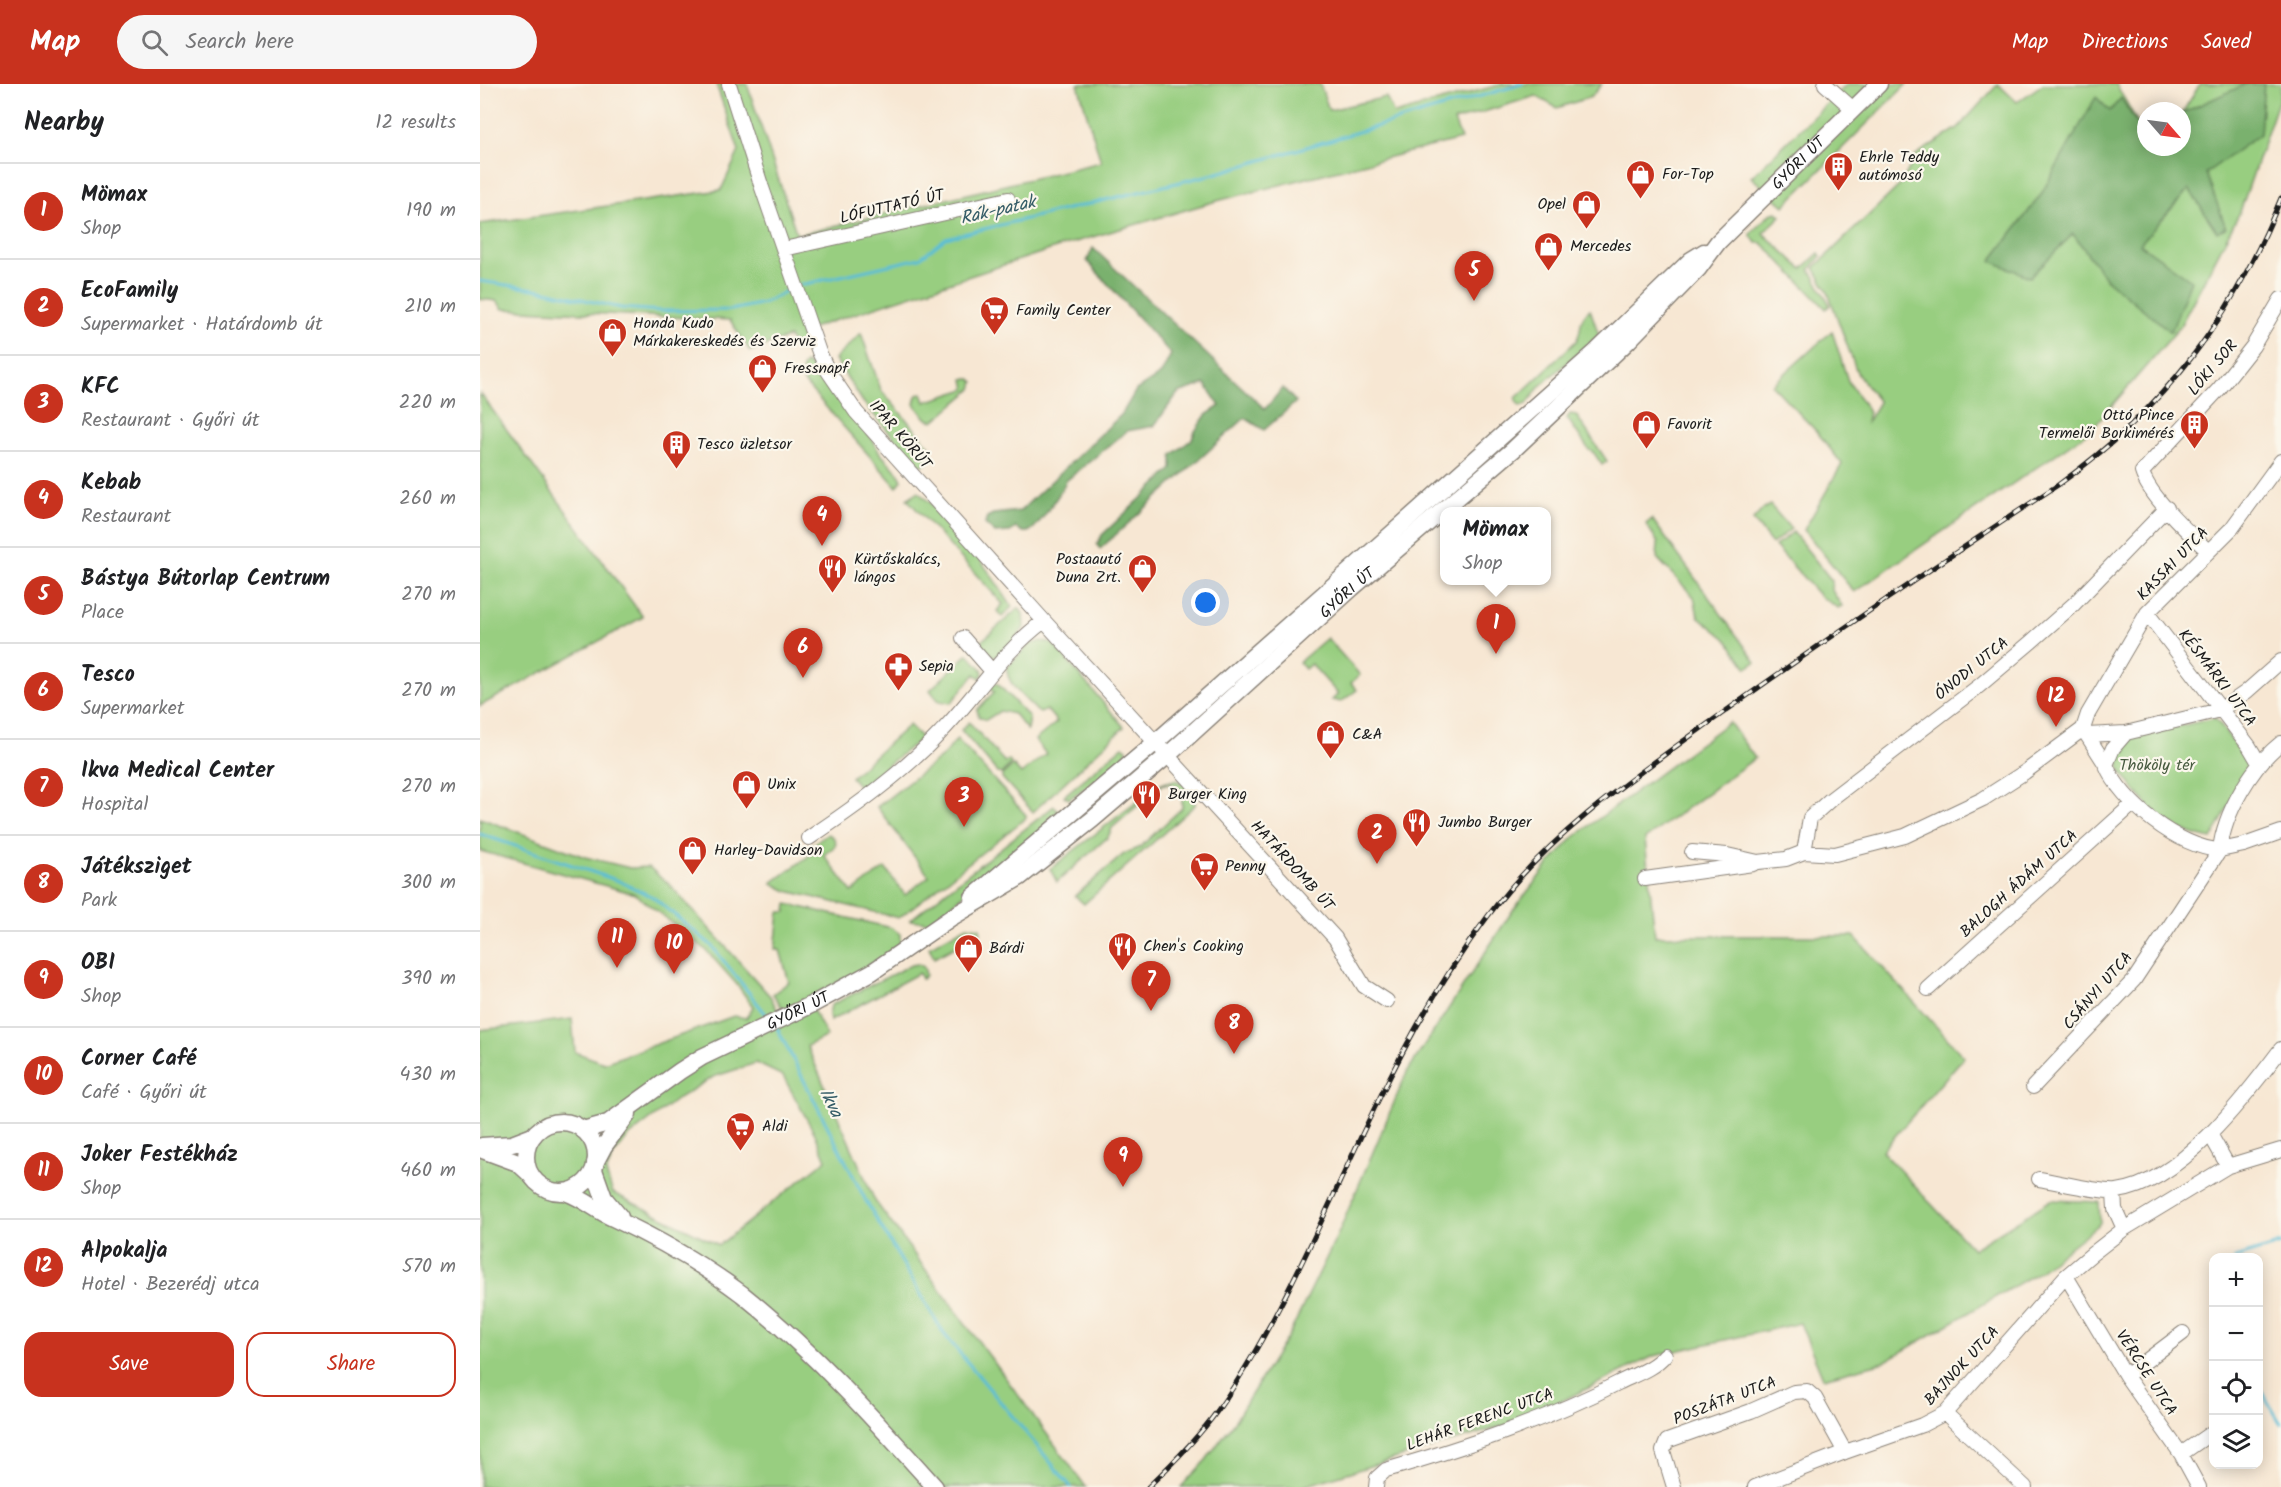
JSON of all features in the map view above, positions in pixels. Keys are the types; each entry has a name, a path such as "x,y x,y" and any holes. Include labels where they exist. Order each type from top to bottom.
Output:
{"main road":[{"name":"GYŐRI ÚT","path":"1446,507 1513,450 1629,340 1698,269 1718,242 1879,84"},
{"name":"GYŐRI ÚT","path":"952,917 1156,742 1596,352 1691,260 1718,242"},
{"name":"GYŐRI ÚT","path":"583,1130 608,1123 639,1099 702,1057 788,1017 872,972 952,917 1020,877 1168,755 1352,588 1440,513"},
{"name":"GYŐRI ÚT","path":"594,1167 604,1146 639,1099"},
{"path":"531,1175 526,1159 529,1143 542,1128 560,1122 583,1130 592,1141 595,1150 594,1167 604,1198 627,1224"},
{"path":"480,1147 512,1144 533,1136"},
{"path":"480,1147 518,1163 544,1187 579,1197 611,1217 682,1254 728,1284 791,1336 835,1379 935,1487"},
{"path":"565,1192 584,1184 594,1167"}],"street":[{"name":"IPAR KÖRÚT","path":"729,84 799,297 828,371 856,412 1156,742"},
{"path":"1825,84 1853,109"},
{"name":"LÓFUTTATÓ ÚT","path":"784,249 1008,199"},
{"name":"LÓKI SOR","path":"2167,508 2150,488 2142,472 2219,389 2253,346 2281,299"},
{"name":"KASSAI UTCA","path":"2085,732 2088,714 2147,614 2232,528 2281,461"},
{"path":"2167,508 2208,551"},
{"name":"ÓNODI UTCA","path":"1804,852 1810,818 1831,799 1979,686 2031,642 2074,604 2167,508"},
{"name":"KÉSMÁRKI UTCA","path":"2147,614 2249,746 2259,763"},
{"path":"809,838 872,793 921,753 948,725 992,670 1031,630 1044,621"},
{"path":"963,638 992,670"},
{"path":"1645,879 1786,859 1804,852 1835,854 1905,836 1983,799 2085,732 2126,733 2220,710 2246,692 2281,661"},
{"path":"2085,732 2122,793 2170,832 2207,849 2220,850 2244,845 2281,832"},
{"path":"2106,765 2113,748 2126,733"},
{"name":"HATÁRDOMB ÚT","path":"1156,742 1335,938 1364,986 1387,1001"},
{"path":"2220,850 2225,826 2259,763 2281,743"},
{"name":"BALOGH ÁDÁM UTCA","path":"1928,989 2133,804"},
{"name":"CSÁNYI UTCA","path":"2033,1087 2134,980 2220,850"},
{"path":"1692,852 1727,855 1758,862"},
{"path":"2040,1179 2114,1192 2142,1185 2164,1173 2210,1134 2254,1085 2281,1049"},
{"path":"2210,1134 2228,1166 2281,1150"},
{"name":"BAJNOK UTCA","path":"1755,1487 1922,1425 1945,1413 2066,1276 2124,1229 2228,1166"},
{"path":"2114,1192 2115,1209 2124,1229"},
{"name":"VÉRCSE UTCA","path":"2066,1276 2126,1376 2181,1454 2199,1487"},
{"path":"2126,1376 2183,1333"},
{"name":"LEHÁR FERENC UTCA","path":"1376,1487 1377,1478 1386,1470 1525,1425 1657,1364 1665,1355"},
{"name":"POSZÁTA UTCA","path":"1674,1487 1663,1451 1667,1441 1751,1411 1794,1392 1807,1391 1815,1398 1845,1452"},
{"path":"1945,1413 2025,1487"},
{"path":"2181,1454 2209,1434"},
{"path":"1785,1476 1794,1487"}],"green space":[{"path":"716,84 747,84 797,235 1101,162 1078,84 1320,84 1329,110 1386,97 1394,114 1502,84 1602,84 1591,97 1557,108 1536,96 1454,121 1461,139 1213,202 1065,245 824,324 807,330 813,352 809,354 792,342 789,337 750,351 730,320 503,309 497,301 480,299 480,224 721,190 739,151"},
{"path":"1847,84 1907,84 1784,206 1751,177"},
{"path":"1998,84 2017,102 2043,84 2116,84 2137,121 2137,156 2191,156 2191,102 2189,102 2200,84 2281,84 2279,99 2240,212 2179,328 2090,431 1854,592 1804,530 1842,464 1817,432 1772,385 1832,331 1848,381 1869,412 1866,424 1879,402 1858,375 1827,290 1814,268 1901,184 1916,155 1958,128"},
{"path":"2246,84 2264,84 2260,134 2206,173 2226,228 2217,232 2189,189 2140,244 2191,280 2171,332 2106,279 2073,234 2030,277 1991,261 2040,196 2096,97 2110,111 2121,98 2137,124 2137,156 2191,156 2191,109"},
{"path":"1777,212 1781,216 1763,233 1802,269 1819,253 1821,256 1810,269 1830,305 1826,309 1762,243 1756,243 1750,234 1770,214"},
{"path":"1093,248 1265,409 1283,388 1296,402 1264,430 1245,418 1100,549 1097,545 1102,535 1172,469 1172,455 1192,439 1206,415 1220,406 1205,384 1178,393 1154,426 1127,431 1066,481 1050,508 1030,531 1024,532 1016,528 1010,532 995,533 985,524 987,517 993,514 1020,511 1122,414 1136,390 1161,374 1171,354 1087,261"},
{"path":"1590,309 1599,335 1540,386 1527,404 1520,406 1516,398 1576,341 1583,317"},
{"path":"861,333 881,390 931,448 927,462 921,466 913,460 863,402 835,359"},
{"path":"805,363 821,372 873,440 879,452 902,480 897,487 803,381 802,368"},
{"path":"964,379 971,379 974,382 972,389 934,421 927,419 914,404 916,396 922,393 925,402 966,389"},
{"path":"480,393 643,617 480,706"},
{"path":"1570,414 1576,415 1607,461 1602,465 1567,418"},
{"path":"918,492 958,532 992,576 1012,607 1002,617 997,611 1003,604 907,499"},
{"path":"1770,505 1791,529 1772,544 1753,520"},
{"path":"1652,519 1756,662 1747,668 1727,640 1698,616 1694,597 1657,558 1658,543 1646,524"},
{"path":"1793,532 1832,581 1831,589 1842,606 1838,608 1820,596 1775,546"},
{"path":"1019,608 1023,614 1024,628 1003,653 992,656 977,645"},
{"path":"1327,638 1360,675 1351,683 1357,690 1341,702 1332,700 1338,694 1311,664 1305,669 1299,662"},
{"path":"1042,641 1053,644 1124,727 1033,812 1002,778 1002,775 1013,765 1021,774 1046,754 1035,740 1057,722 1047,710 1040,713 1037,711 1017,691 1010,680 1007,667 1030,644"},
{"path":"968,654 982,669 983,674 980,678 975,674 951,703 939,701 930,690"},
{"path":"993,683 998,684 1029,717 1027,730 1014,714 1000,711 986,720 979,717 977,710 994,692 990,687"},
{"name":"Thököly tér","path":"2215,718 2250,764 2212,839 2182,830 2158,814 2137,794 2119,768 2121,751 2132,737"},
{"path":"969,722 1005,762 1009,760 1011,764 1001,774 961,730"},
{"path":"1729,722 1755,758 1645,839 1655,936 1854,936 1964,1057 1882,1151 1973,1249 2051,1200 2099,1202 2100,1223 2037,1273 1884,1362 1823,1378 1800,1323 1654,1356 1523,1420 1301,1487 1181,1487 1206,1460 1236,1419 1290,1333 1338,1234 1407,1072 1511,913 1548,865 1574,837"},
{"path":"909,725 922,738 860,787 851,777"},
{"path":"957,739 1026,815 1026,818 899,918 787,891 772,883 814,852 811,846 828,834 836,842 835,846 824,855 852,892 885,868 905,895 929,876 877,807 945,754"},
{"path":"1123,746 1127,749 1126,758 1069,799 1064,796"},
{"path":"1175,780 1185,784 1194,794 1195,805 1084,904 1075,896 1124,854 1140,847 1182,808 1182,794 1173,784 1163,784 1112,828 1108,837 1057,882 1050,869 1160,784"},
{"path":"1054,806 1058,811 1046,826 937,917 929,922 910,920"},
{"path":"480,818 585,857 630,868 649,867 669,884 770,996 778,1011 783,1009 773,994 789,982 780,950 775,950 779,912 786,912 787,904 892,928 900,934 900,944 877,961 807,999 827,1036 807,1046 875,1201 1086,1487 480,1487 480,1030 572,1019 575,1052 604,1063 734,1016 746,1018 753,1007 739,987 705,949 635,894 480,851","holes":["756,1063 783,1076 815,1134 826,1160 719,1245 613,1193 606,1173 613,1156 628,1137 677,1099 713,1077"]},
{"path":"967,926 980,928 981,933 934,958 929,947"},
{"path":"918,964 924,967 926,975 922,979 919,973 830,1021 831,1005 911,965"}],"waterway":[{"name":"Rák-patak","path":"801,285 920,258 946,238 1214,174 1522,84"},
{"name":"Rák-patak","path":"480,281 541,290 621,308 661,311 731,310 764,303 792,288"},
{"name":"Ikva","path":"480,834 619,881 653,897 711,945 769,1018"},
{"name":"Ikva","path":"777,1028 866,1201 944,1334 1071,1487"},
{"name":"Ikva","path":"2251,1253 2281,1244"},
{"name":"Ikva","path":"2263,1393 2281,1424"}],"railway":[{"path":"1148,1487 1202,1431 1242,1374 1304,1259 1378,1101 1415,1029 1457,960 1511,887 1564,834 1652,763 1841,630 2058,485 2131,425 2162,393 2217,322 2262,242 2281,198"}],"place":[{"name":"Ehrle Teddy autómosó","path":"1838,192"},
{"name":"For-Top","path":"1641,200"},
{"name":"Opel","path":"1587,230"},
{"name":"Mercedes","path":"1549,272"},
{"name":"Bástya Bútorlap Centrum","path":"1474,301"},
{"name":"Family Center","path":"995,336"},
{"name":"Honda Kudo Márkakereskedés és Szerviz","path":"612,358"},
{"name":"Fressnapf","path":"763,394"},
{"name":"Favorit","path":"1646,450"},
{"name":"Ottó Pince Termelői Borkimérés","path":"2195,450"},
{"name":"Tesco üzletsor","path":"676,470"},
{"name":"Kebab","path":"822,546"},
{"name":"Kürtőskalács, lángos","path":"833,594"},
{"name":"Postaautó Duna Zrt.","path":"1142,594"},
{"name":"Mömax","path":"1496,654"},
{"name":"Tesco","path":"803,678"},
{"name":"Sepia","path":"898,692"},
{"name":"Alpokalja","path":"2056,727"},
{"name":"C&A","path":"1331,760"},
{"name":"Unix","path":"746,810"},
{"name":"Burger King","path":"1147,820"},
{"name":"KFC","path":"964,827"},
{"name":"Jumbo Burger","path":"1417,848"},
{"name":"EcoFamily","path":"1377,864"},
{"name":"Harley-Davidson","path":"693,876"},
{"name":"Penny","path":"1204,892"},
{"name":"Joker Festékház","path":"617,968"},
{"name":"Chen's Cooking","path":"1122,972"},
{"name":"Corner Café","path":"674,974"},
{"name":"Bárdi","path":"968,974"},
{"name":"Ikva Medical Center","path":"1151,1011"},
{"name":"Játéksziget","path":"1234,1054"},
{"name":"Aldi","path":"741,1152"},
{"name":"OBI","path":"1123,1187"}]}
